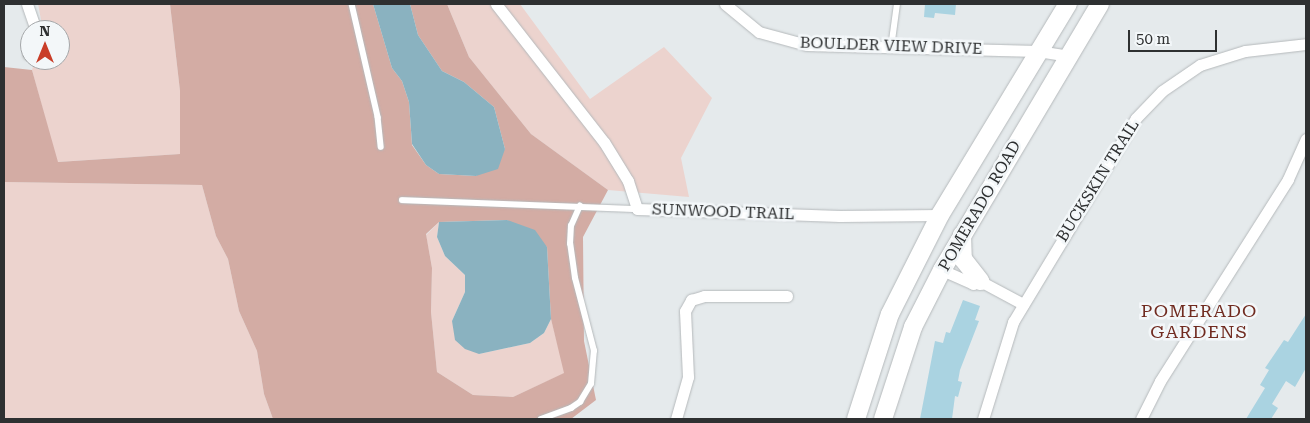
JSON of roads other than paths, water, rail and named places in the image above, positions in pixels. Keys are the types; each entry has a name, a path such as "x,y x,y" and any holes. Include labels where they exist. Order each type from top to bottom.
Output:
{"main road":[{"name":"POMERADO ROAD","path":"856,419 890,314 940,215 1068,4"},
{"name":"POMERADO ROAD","path":"883,419 913,327 942,270 1100,4"},
{"path":"940,215 942,232 934,248 942,270"},
{"path":"962,234 962,259 980,281"}],"street":[{"path":"27,4 33,20"},
{"name":"SUNWOOD TRAIL","path":"496,4 604,142 628,181 637,209 840,216 940,215"},
{"name":"BOULDER VIEW DRIVE","path":"725,4 759,32 789,42 891,48 1038,51 1068,56"},
{"name":"BUCKSKIN TRAIL","path":"983,419 1013,322 1136,118 1162,91 1200,65 1245,51 1306,44"},
{"path":"1141,419 1160,381 1288,179 1306,139"},
{"path":"942,270 973,284 980,281 1023,304"},
{"path":"676,419 688,377 689,347 685,320 691,300 704,296 787,296"}],"lane":[{"path":"352,4 378,117 381,147"},
{"path":"891,48 897,4"},
{"path":"402,200 637,209"},
{"path":"541,419 580,402 592,384 594,350 575,278 570,244 571,226 580,206"}],"water":[{"path":"373,4 410,4 418,35 442,71 464,82 494,107 505,149 498,169 476,176 439,174 426,165 412,144 409,102 402,81 392,68"},
{"path":"507,220 535,230 547,247 551,319 544,333 530,343 479,354 465,349 455,340 452,321 465,292 465,275 445,256 437,237 439,222"}],"district":[{"name":"POMERADO GARDENS","path":"1199,322"}]}
